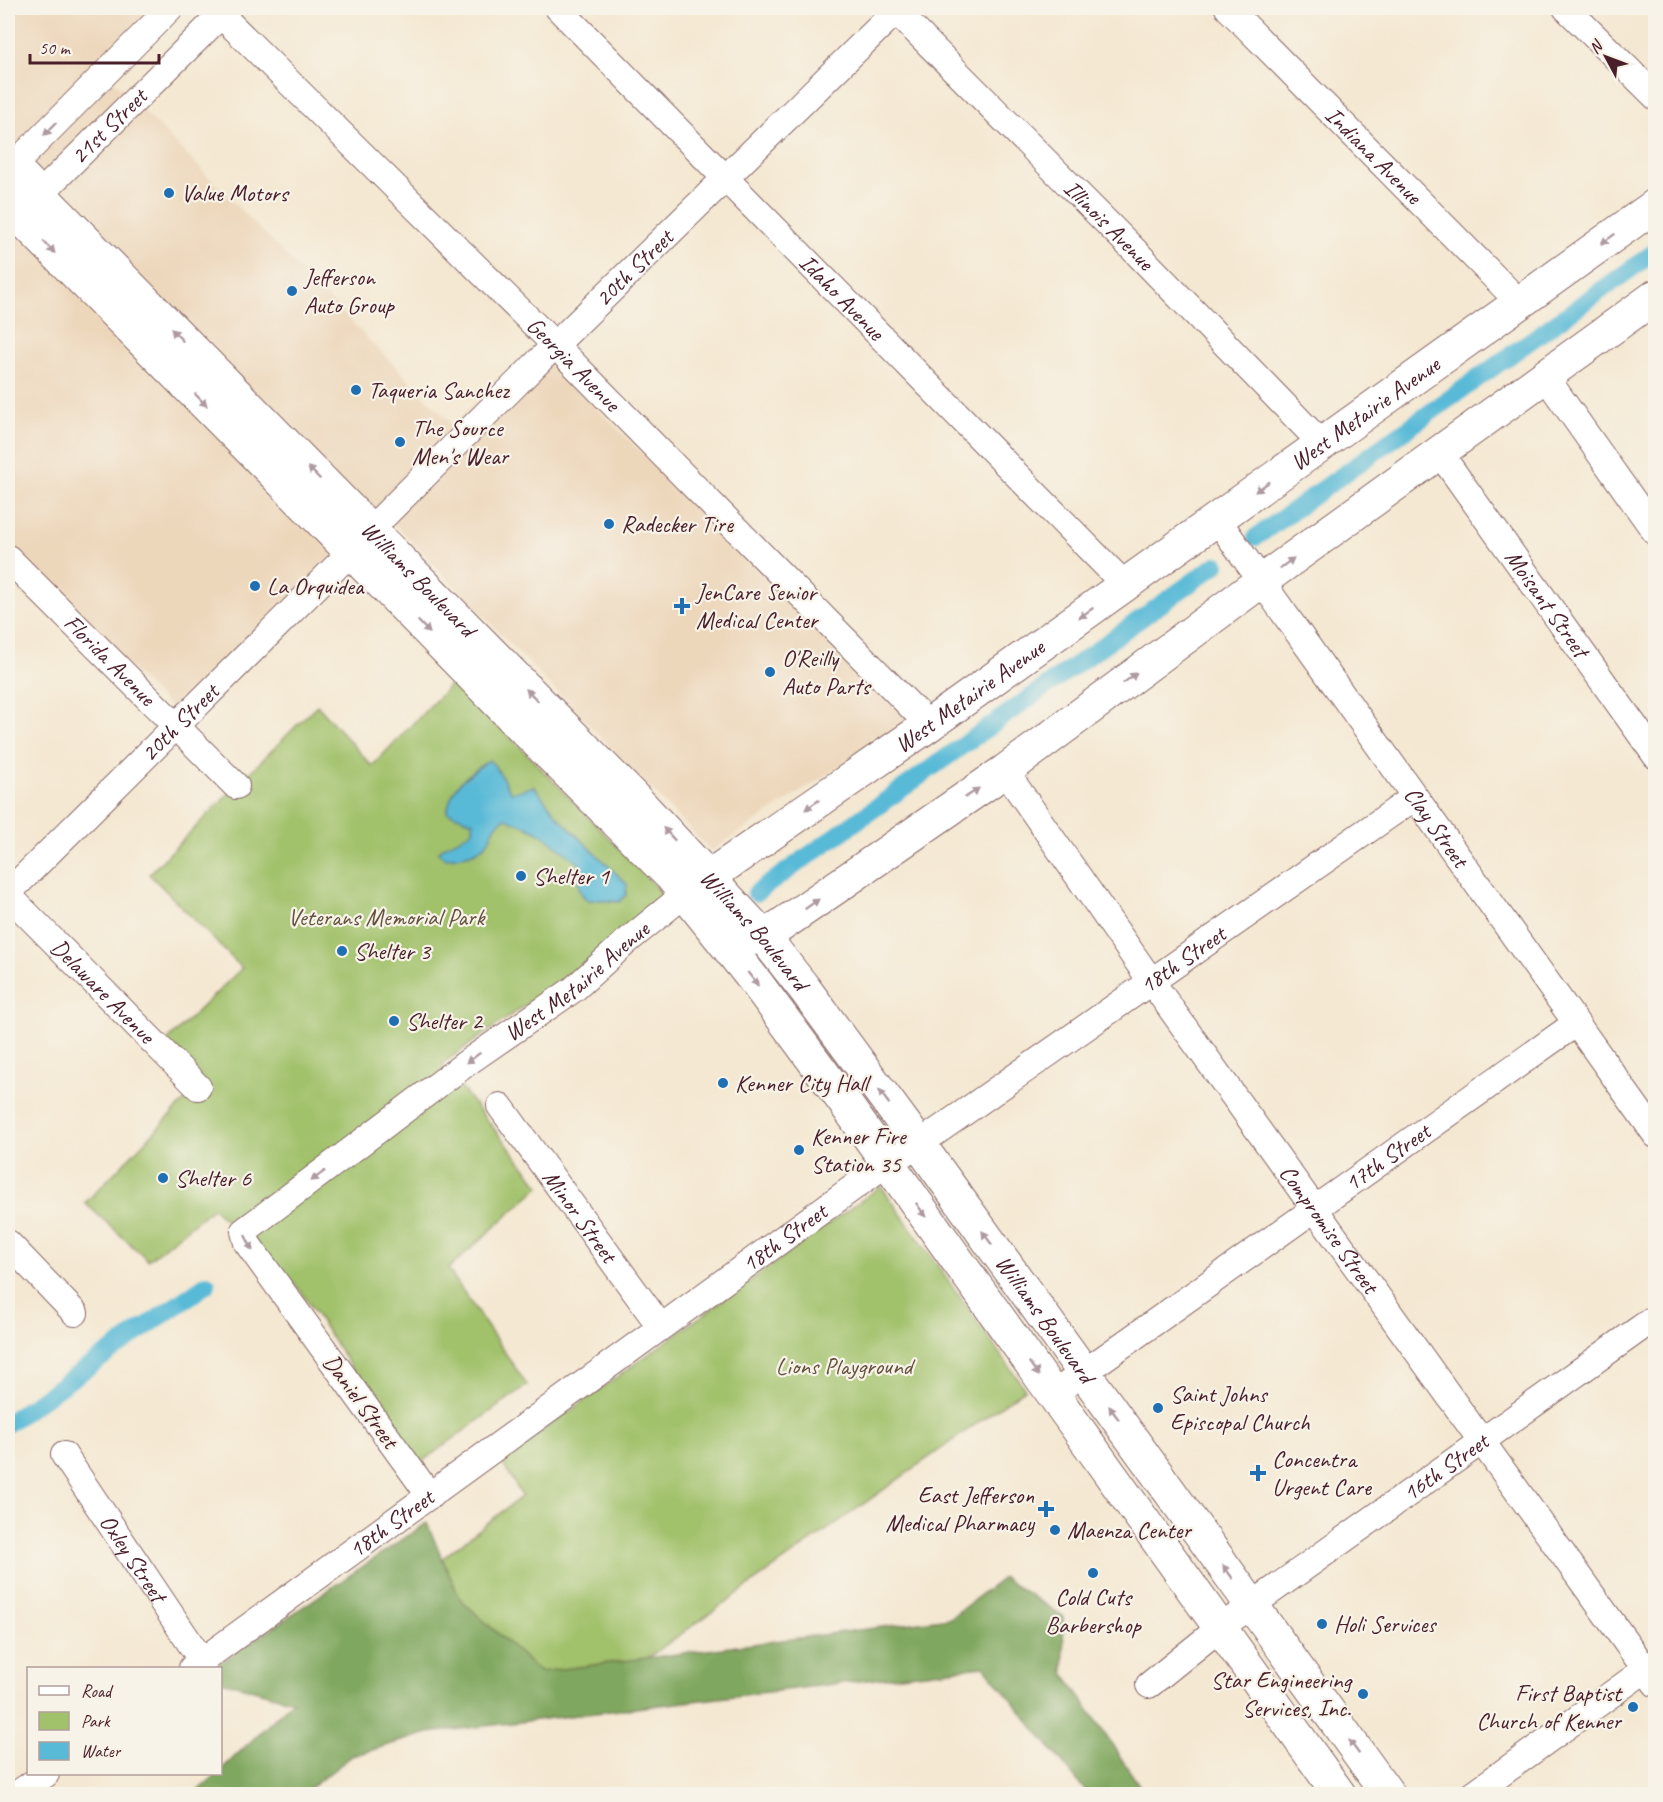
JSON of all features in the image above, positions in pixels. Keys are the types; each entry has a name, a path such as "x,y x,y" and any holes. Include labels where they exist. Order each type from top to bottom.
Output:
{"main road":[{"name":"Williams Boulevard","path":"9,172 39,195 361,541 516,721 671,876 697,885 717,933 836,1091 1340,1794"},
{"name":"Williams Boulevard","path":"8,205 310,510 361,541 366,553 381,561 407,586 430,591 697,885 764,937 919,1144 1388,1794"},
{"name":"West Metairie Avenue","path":"697,885 929,725 1656,205"},
{"path":"717,933 740,941 764,937 1005,771 1260,582 1656,296"},
{"path":"836,1091 850,1076 862,1068"}],"street":[{"name":"21st Street","path":"9,172 170,8"},
{"name":"Idaho Avenue","path":"558,8 1125,585"},
{"name":"20th Street","path":"8,894 555,345 896,8"},
{"name":"Illinois Avenue","path":"896,8 1322,444"},
{"name":"Indiana Avenue","path":"1228,8 1520,303"},
{"path":"1566,8 1656,97"},
{"name":"21st Street","path":"39,195 221,10"},
{"name":"Georgia Avenue","path":"221,10 929,725"},
{"path":"1545,376 1656,533"},
{"name":"Moisant Street","path":"1439,452 1656,756"},
{"name":"Clay Street","path":"1217,519 1656,1135"},
{"name":"Florida Avenue","path":"8,558 236,786"},
{"name":"Compromise Street","path":"1005,771 1151,981 1481,1442 1652,1672"},
{"name":"18th Street","path":"197,1665 887,1163 919,1144 1415,797"},
{"name":"West Metairie Avenue","path":"266,1269 247,1243 244,1231 468,1062 574,989 626,942 697,885"},
{"name":"Delaware Avenue","path":"8,894 198,1088"},
{"name":"17th Street","path":"1052,1395 1575,1024"},
{"name":"Minor Street","path":"500,1106 660,1326"},
{"path":"8,1243 75,1314"},
{"name":"Daniel Street","path":"266,1269 430,1496"},
{"name":"16th Street","path":"1149,1685 1221,1627 1656,1317"},
{"name":"Oxley Street","path":"64,1455 197,1665"},
{"path":"1473,1794 1652,1672"},
{"path":"17,1794 43,1775"}],"shaded area":[{"path":"8,8 157,8 98,65 453,425 535,348 913,718 711,851 379,508 176,714 8,544"}],"green space":[{"name":"Veterans Memorial Park","path":"455,680 671,902 442,1064 540,1186 448,1269 527,1385 416,1466 300,1290 213,1208 148,1260 85,1203 204,1081 166,1042 242,968 149,874 317,705 372,766"},
{"name":"Lions Playground","path":"881,1186 1025,1389 608,1686 404,1702 375,1611 522,1496 501,1461"},
{"path":"427,1523 460,1599 540,1672 950,1618 1003,1578 1063,1616 1064,1673 1145,1794 1088,1794 984,1666 428,1733 352,1756 302,1794 194,1794 216,1775 222,1775 222,1769 293,1701 222,1681 222,1667 214,1667"}],"water":[{"path":"489,760 512,793 534,786 559,818 627,884 626,895 619,902 587,900 579,888 579,863 537,831 506,818 497,825 485,845 475,852 444,858 438,852 473,830 473,822 447,812 457,787 467,776"}],"waterway":[{"path":"1256,537 1656,251"},
{"path":"756,893 1216,565"},
{"path":"8,1423 207,1284"}],"place":[{"name":"Value Motors","path":"169,193"},
{"name":"Jefferson Auto Group","path":"292,291"},
{"name":"Taqueria Sanchez","path":"356,390"},
{"name":"The Source Men's Wear","path":"400,442"},
{"name":"Radecker Tire","path":"609,524"},
{"name":"La Orquidea","path":"255,586"},
{"name":"JenCare Senior Medical Center","path":"682,606"},
{"name":"O'Reilly Auto Parts","path":"770,672"},
{"name":"Shelter 1","path":"521,876"},
{"name":"Shelter 3","path":"342,951"},
{"name":"Shelter 2","path":"394,1021"},
{"name":"Kenner City Hall","path":"723,1083"},
{"name":"Kenner Fire Station 35","path":"799,1150"},
{"name":"Shelter 6","path":"163,1178"},
{"name":"Saint Johns Episcopal Church","path":"1158,1408"},
{"name":"Concentra Urgent Care","path":"1258,1473"},
{"name":"East Jefferson Medical Pharmacy","path":"1046,1509"},
{"name":"Maenza Center","path":"1055,1530"},
{"name":"Cold Cuts Barbershop","path":"1093,1573"},
{"name":"Holi Services","path":"1322,1624"},
{"name":"Star Engineering Services, Inc.","path":"1363,1694"},
{"name":"First Baptist Church of Kenner","path":"1633,1707"}]}
